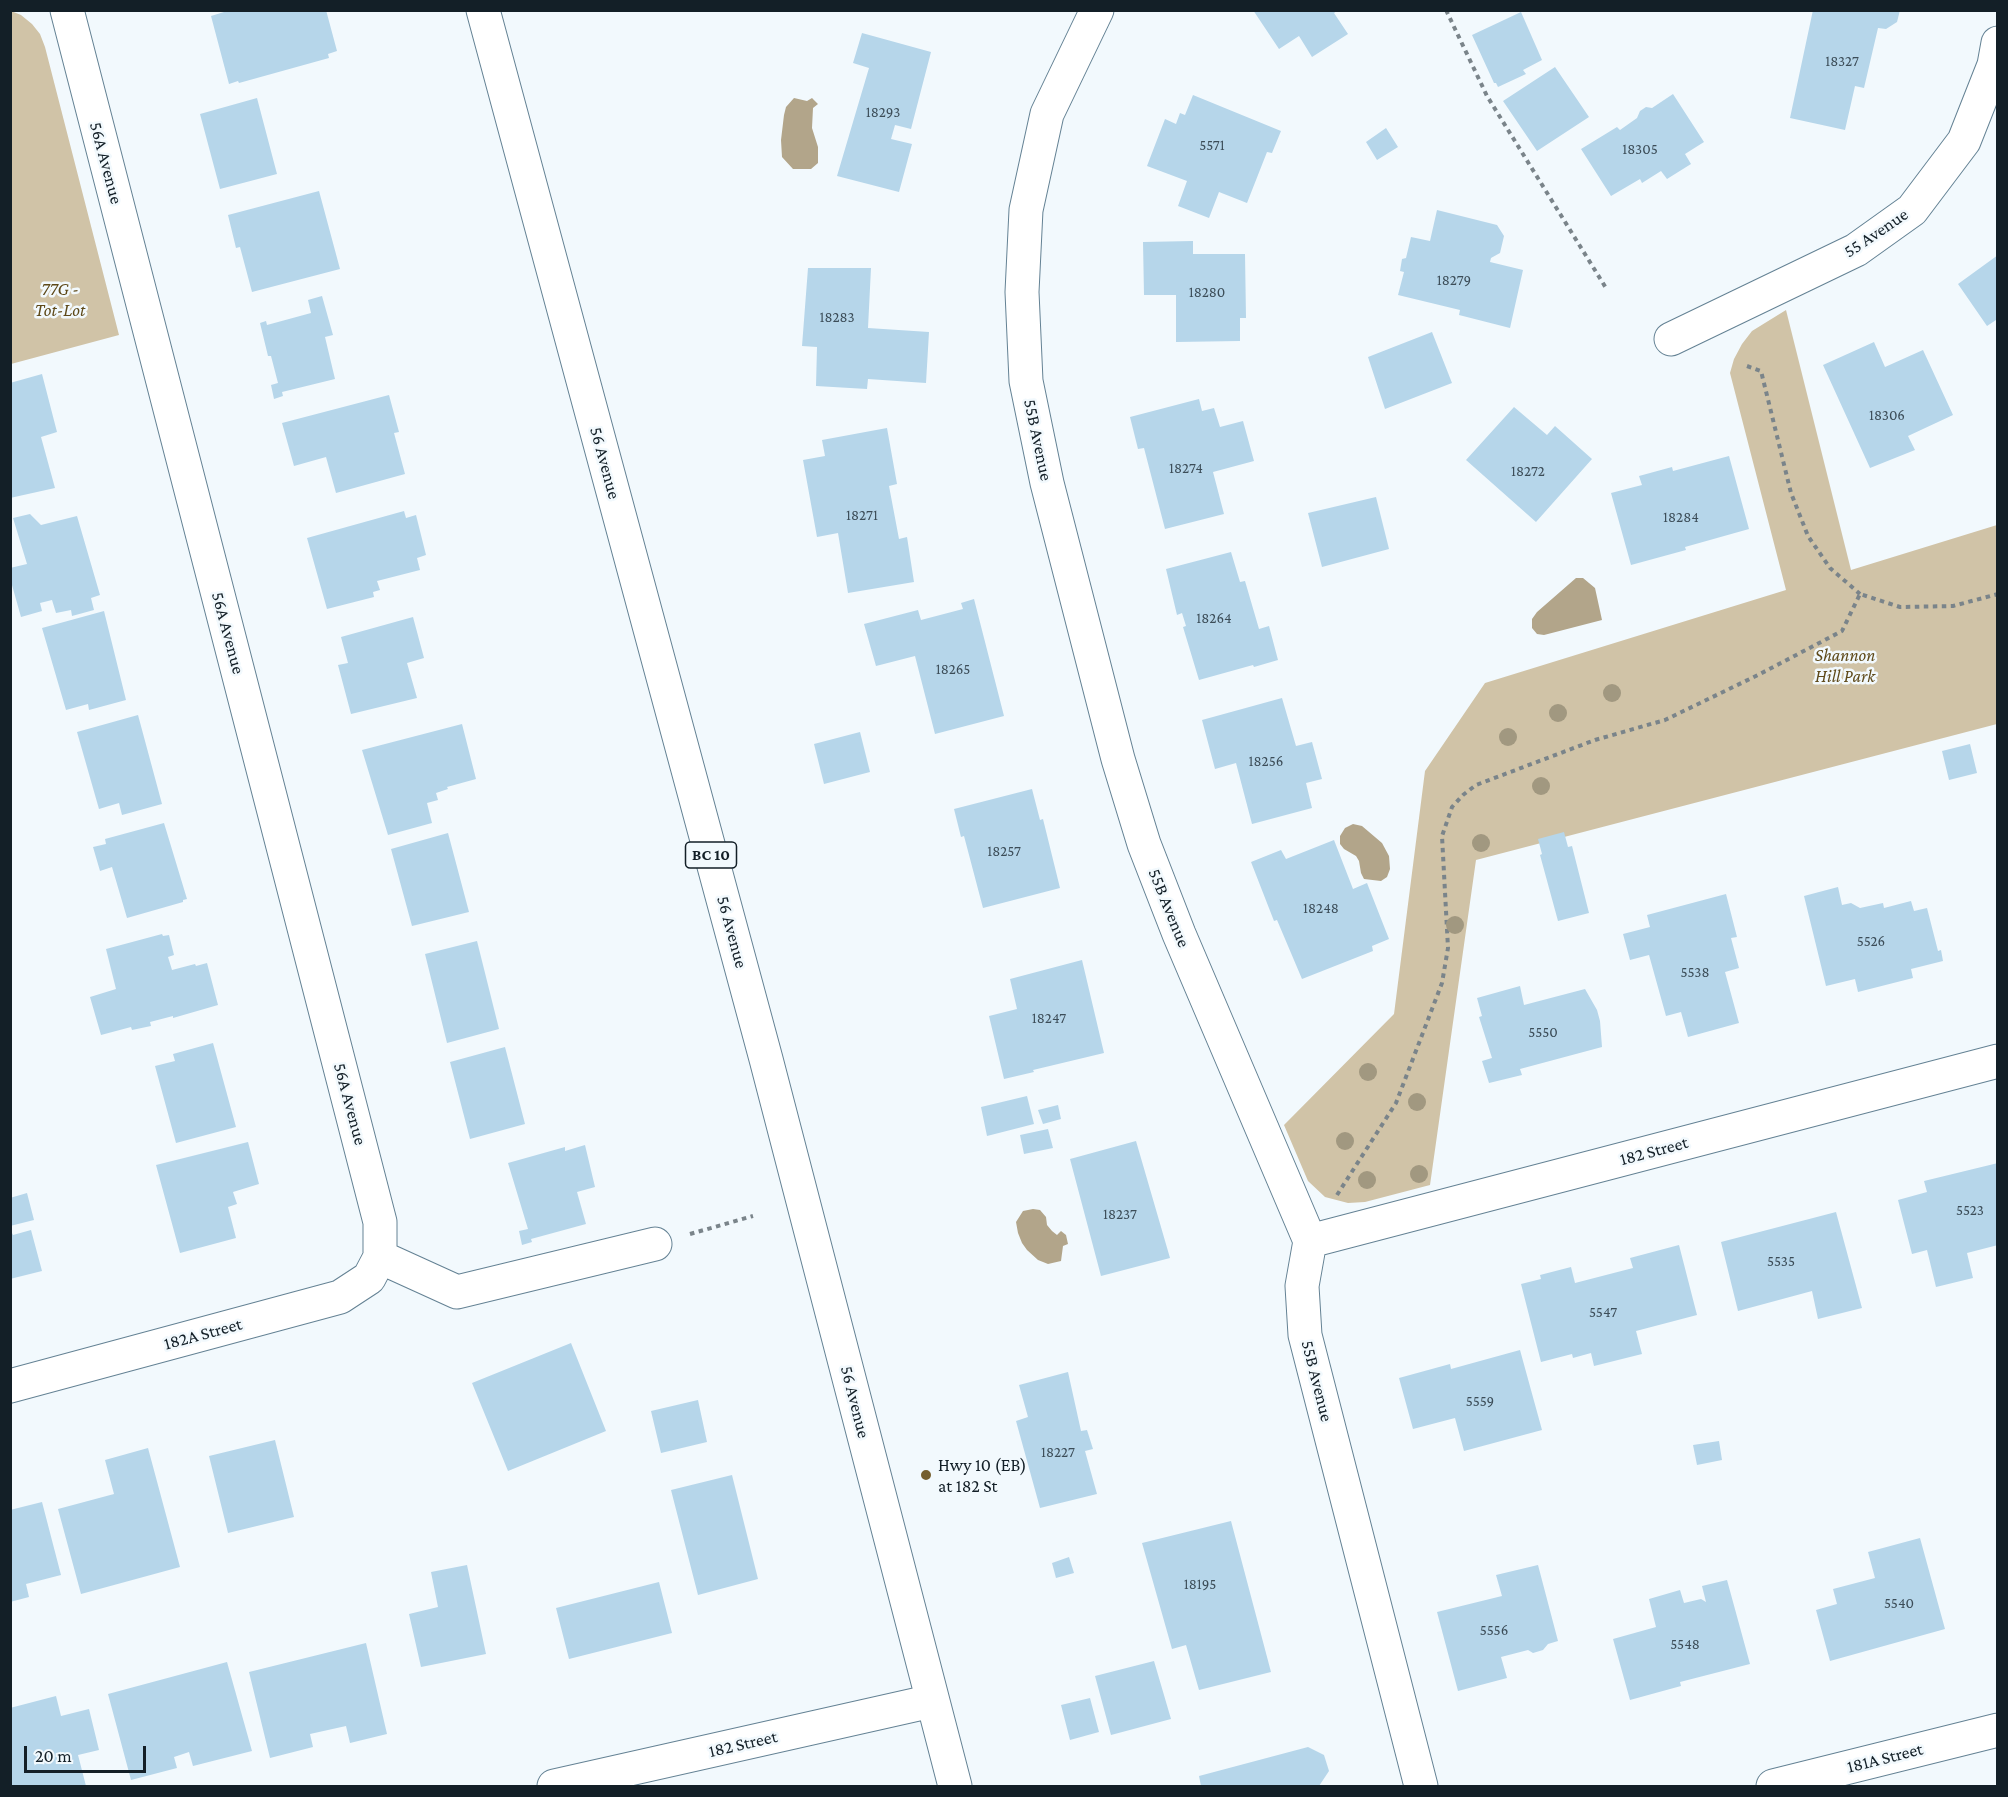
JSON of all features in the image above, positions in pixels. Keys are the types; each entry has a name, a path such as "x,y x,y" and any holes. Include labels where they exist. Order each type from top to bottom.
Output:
{"main road":[{"name":"56A Avenue","path":"67,10 381,1222 380,1257"},
{"name":"56 Avenue","path":"483,10 769,1070 955,1786"},
{"name":"55B Avenue","path":"1090,13 1047,114 1026,210 1022,292 1026,381 1047,483 1112,736 1144,844 1179,934 1310,1241 1302,1286 1305,1335 1421,1786"},
{"name":"55 Avenue","path":"1671,339 1856,250 1912,210 1964,141 1994,65 1998,43"},
{"name":"182 Street","path":"1310,1241 1998,1061"},
{"path":"380,1257 457,1292 655,1244"},
{"name":"182A Street","path":"10,1386 340,1297 369,1278 380,1257"},
{"name":"182 Street","path":"554,1786 932,1701"},
{"name":"181A Street","path":"1773,1786 1998,1730"}],"path":[{"path":"1446,10 1487,96 1606,288"},
{"path":"1747,366 1761,371 1791,493 1808,536 1830,568 1860,594 1900,607 1953,606 1998,594"},
{"path":"1332,1202 1396,1103 1442,983 1448,948 1442,836 1452,807 1476,785 1595,741 1665,720 1842,631 1860,594"},
{"path":"655,1244 753,1216"}],"green space":[{"name":"77G - Tot-Lot","path":"11,11 21,15 32,24 40,34 45,47 119,335 11,364"},
{"name":"Shannon Hill Park","path":"1786,310 1851,570 1997,525 1997,724 1476,860 1430,1185 1365,1202 1348,1203 1325,1197 1308,1181 1284,1125 1394,1014 1425,771 1485,683 1786,590 1730,373 1734,359 1752,331"}],"shaded area":[{"path":"794,98 807,101 812,98 818,104 813,108 812,128 818,147 818,163 811,169 793,169 782,157 781,140 784,115 786,107"},
{"path":"1576,578 1583,578 1595,588 1602,620 1544,635 1537,634 1532,628 1532,619"},
{"path":"1353,824 1362,826 1382,843 1389,856 1390,869 1387,877 1381,881 1364,879 1356,856 1340,844 1340,836 1345,828"},
{"path":"1040,1210 1046,1217 1047,1225 1057,1235 1061,1231 1066,1235 1068,1244 1063,1246 1061,1261 1048,1264 1038,1260 1022,1243 1016,1222 1023,1211"}],"building":[{"path":"223,10 326,10 337,51 328,54 329,58 229,84 211,16 224,12"},
{"path":"1253,10 1338,10 1334,13 1348,34 1312,57 1299,36 1279,49"},
{"path":"1813,10 1900,10 1897,22 1886,29 1878,28 1864,88 1855,86 1845,130 1790,118"},
{"path":"1521,12 1542,60 1523,70 1526,74 1498,87 1472,35"},
{"path":"862,33 931,52 911,129 895,125 891,139 912,144 899,192 837,176 869,68 853,63"},
{"path":"1555,67 1589,117 1537,151 1503,101"},
{"path":"1673,94 1704,142 1685,154 1691,164 1667,179 1661,171 1642,183 1640,179 1611,196 1581,149 1617,127 1620,130 1637,118 1640,111 1646,107 1652,108"},
{"path":"1193,95 1281,131 1272,153 1267,152 1247,203 1219,192 1209,218 1178,206 1187,181 1147,166 1165,119 1176,124 1180,113 1185,115"},
{"path":"257,98 277,174 220,189 200,114"},
{"path":"1386,128 1398,147 1377,160 1366,142"},
{"path":"319,191 340,269 252,292 240,247 236,248 228,215"},
{"path":"1437,210 1497,225 1504,236 1500,253 1491,258 1490,262 1523,270 1510,328 1459,315 1460,310 1398,295 1404,272 1400,271 1402,259 1406,258 1411,237 1430,241"},
{"path":"1193,241 1193,254 1245,254 1246,318 1240,318 1240,341 1176,342 1176,295 1144,295 1143,242"},
{"path":"1998,255 1998,322 1996,320 1987,326 1958,284"},
{"path":"808,268 871,268 868,328 929,332 926,383 868,379 867,389 816,386 817,347 802,346"},
{"path":"322,296 333,335 325,337 335,379 282,392 283,396 274,399 271,385 278,383 271,356 268,356 260,323 266,321 267,325 311,313 308,300"},
{"path":"1432,332 1452,383 1385,409 1368,357"},
{"path":"1874,342 1885,367 1923,350 1953,415 1908,436 1915,450 1870,468 1823,365"},
{"path":"42,374 57,432 41,437 55,488 10,498 10,383"},
{"path":"389,395 399,432 394,433 405,474 336,493 326,457 294,466 282,423"},
{"path":"1199,399 1202,411 1214,408 1220,427 1243,421 1254,461 1213,472 1224,514 1165,529 1144,448 1138,449 1130,417"},
{"path":"1514,407 1547,435 1555,426 1592,459 1536,522 1466,460"},
{"path":"887,428 897,484 889,486 899,539 907,537 914,582 848,593 838,533 817,537 803,460 825,456 822,440"},
{"path":"1729,456 1749,529 1631,565 1611,493 1642,485 1639,476 1672,467 1673,471"},
{"path":"1376,497 1389,549 1322,567 1308,513"},
{"path":"404,511 406,518 416,515 426,555 417,558 420,570 377,581 380,590 373,592 374,597 327,609 307,538"},
{"path":"30,514 41,525 77,516 100,595 91,598 94,610 72,616 71,610 56,613 52,600 40,603 42,611 21,617 10,578 10,568 27,564 13,518"},
{"path":"1231,552 1240,582 1245,581 1259,629 1269,626 1278,660 1199,680 1183,627 1186,626 1182,613 1177,615 1166,569"},
{"path":"974,599 1004,716 935,734 915,656 876,666 864,624 918,610 921,620 963,609 961,603"},
{"path":"104,611 126,700 89,710 88,704 66,710 42,628"},
{"path":"413,617 424,658 407,663 417,698 351,714 338,665 348,663 341,637"},
{"path":"1282,698 1296,746 1312,742 1322,779 1306,783 1312,808 1252,824 1236,763 1215,769 1202,720"},
{"path":"138,715 162,804 122,815 119,803 99,809 77,732"},
{"path":"462,724 476,779 447,787 448,789 436,793 438,800 427,803 432,823 388,835 362,750"},
{"path":"860,732 870,772 824,784 814,744"},
{"path":"1970,744 1977,773 1949,780 1942,751"},
{"path":"1032,789 1040,820 1043,819 1060,888 983,908 964,836 961,837 954,809"},
{"path":"164,823 187,899 127,918 112,867 100,871 93,847 106,844 105,839"},
{"path":"1564,832 1568,847 1572,846 1589,913 1558,921 1540,855 1542,854 1538,839"},
{"path":"448,833 469,912 412,926 391,849"},
{"path":"1334,840 1353,889 1367,883 1389,939 1372,946 1373,951 1302,979 1277,920 1274,921 1251,862 1281,850 1286,859"},
{"path":"1838,887 1842,905 1851,903 1860,908 1883,903 1884,908 1911,901 1914,911 1927,908 1938,951 1941,950 1943,961 1911,969 1913,978 1858,992 1855,979 1826,986 1804,896"},
{"path":"1726,894 1737,937 1731,938 1739,968 1725,972 1739,1023 1688,1037 1681,1012 1666,1016 1649,955 1630,960 1623,934 1650,927 1647,915"},
{"path":"162,934 163,936 169,935 174,955 168,957 172,970 207,963 218,1005 150,1022 151,1026 132,1030 131,1027 101,1035 90,997 116,989 106,949"},
{"path":"477,941 499,1029 447,1043 425,954"},
{"path":"1082,960 1104,1053 1004,1079 989,1016 1017,1009 1010,979"},
{"path":"1520,986 1524,1005 1585,989 1597,1010 1602,1047 1520,1069 1522,1075 1489,1083 1482,1061 1492,1058 1479,1017 1482,1016 1477,998"},
{"path":"213,1043 236,1127 176,1143 155,1066 175,1061 173,1054"},
{"path":"505,1047 525,1124 470,1139 450,1062"},
{"path":"1027,1096 1034,1124 987,1136 981,1107"},
{"path":"1058,1105 1061,1119 1043,1124 1038,1110"},
{"path":"1048,1129 1053,1148 1024,1154 1020,1135"},
{"path":"1136,1141 1170,1258 1101,1276 1070,1159"},
{"path":"248,1142 259,1184 233,1192 237,1204 228,1207 236,1238 180,1253 156,1165"},
{"path":"585,1145 595,1187 577,1192 586,1224 531,1239 532,1242 522,1245 519,1231 528,1229 508,1163 565,1147 565,1151"},
{"path":"1998,1163 1998,1245 1967,1253 1973,1278 1936,1287 1927,1250 1912,1254 1898,1200 1927,1192 1924,1181"},
{"path":"27,1193 34,1220 10,1226 10,1198"},
{"path":"1836,1212 1862,1308 1818,1319 1812,1291 1738,1311 1721,1242"},
{"path":"10,1229 13,1235 31,1230 42,1271 10,1279"},
{"path":"1679,1245 1697,1315 1636,1331 1642,1354 1594,1366 1591,1353 1573,1358 1572,1354 1541,1362 1521,1284 1541,1279 1540,1275 1571,1267 1575,1283 1633,1268 1630,1258"},
{"path":"571,1343 606,1431 508,1471 472,1383"},
{"path":"1520,1350 1542,1430 1464,1451 1455,1418 1413,1429 1399,1378 1450,1364 1451,1369"},
{"path":"1068,1372 1081,1431 1087,1430 1093,1449 1085,1451 1097,1494 1040,1508 1016,1421 1028,1417 1019,1385"},
{"path":"698,1400 707,1442 661,1453 651,1411"},
{"path":"275,1440 294,1517 228,1533 209,1456"},
{"path":"1719,1441 1722,1460 1697,1465 1693,1445"},
{"path":"148,1448 180,1567 81,1594 58,1509 114,1494 105,1460"},
{"path":"732,1475 758,1579 698,1595 671,1490"},
{"path":"42,1502 61,1575 26,1584 29,1597 10,1602 10,1510"},
{"path":"1231,1521 1271,1672 1199,1690 1186,1645 1172,1649 1142,1543"},
{"path":"1920,1538 1945,1629 1830,1661 1816,1610 1837,1604 1833,1589 1875,1578 1868,1552"},
{"path":"1069,1557 1074,1573 1056,1578 1052,1563"},
{"path":"467,1565 486,1654 421,1667 409,1614 438,1607 431,1572"},
{"path":"1538,1565 1558,1641 1533,1653 1528,1650 1501,1657 1507,1678 1458,1691 1437,1612 1502,1596 1496,1575"},
{"path":"1727,1580 1750,1664 1680,1682 1681,1686 1630,1700 1613,1639 1656,1627 1649,1599 1680,1590 1684,1603 1701,1599 1706,1602 1702,1586"},
{"path":"659,1582 672,1633 569,1659 556,1608"},
{"path":"366,1643 387,1734 350,1743 346,1726 310,1734 313,1747 270,1758 249,1672"},
{"path":"1154,1661 1171,1719 1111,1735 1095,1676"},
{"path":"227,1662 252,1751 193,1766 189,1752 174,1757 177,1768 131,1780 108,1694"},
{"path":"56,1696 61,1716 89,1709 99,1750 78,1755 86,1786 10,1786 10,1708"},
{"path":"1090,1698 1099,1732 1070,1740 1061,1705"},
{"path":"1308,1747 1324,1755 1329,1771 1319,1786 1201,1786 1199,1776"}],"place":[{"name":"Hwy 10 (EB) at 182 St","path":"926,1475"}]}
